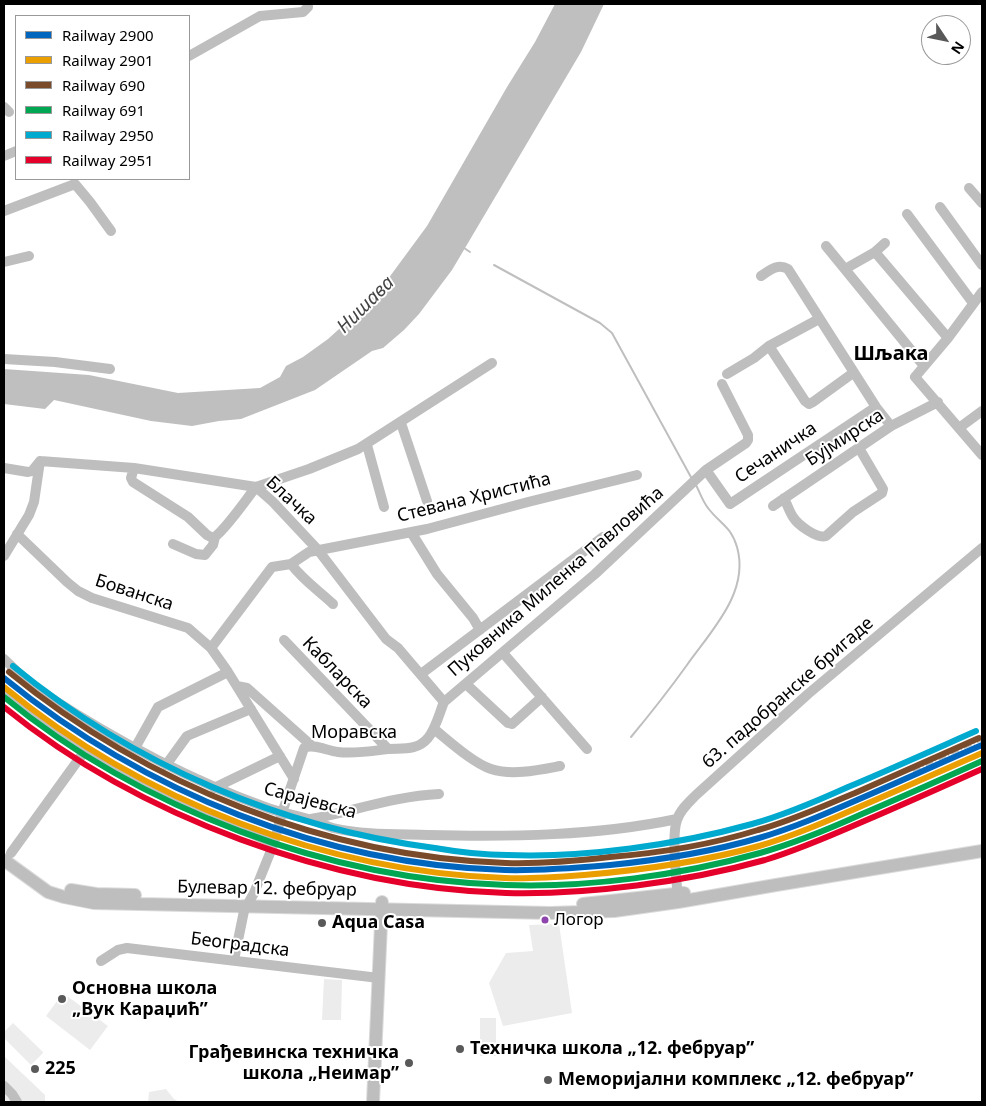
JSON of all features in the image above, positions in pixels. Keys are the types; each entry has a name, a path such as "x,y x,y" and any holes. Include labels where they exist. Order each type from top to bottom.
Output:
{"main road":[{"name":"Булевар 12. фебруар","path":"8,856 39,887 48,892 94,902 248,902 569,913 614,911 982,843"},
{"name":"Булевар 12. фебруар","path":"678,898 982,851"},
{"path":"373,1102 382,906"}],"street":[{"path":"190,55 260,16 303,12 308,7 308,4"},
{"path":"4,211 72,181 111,231"},
{"path":"969,188 982,203"},
{"path":"940,207 982,265"},
{"path":"907,214 979,299 915,376 982,454"},
{"path":"845,269 875,252 885,243"},
{"path":"826,246 924,366"},
{"path":"875,252 948,338"},
{"path":"4,262 29,256"},
{"path":"761,276 777,266 788,269 876,407 891,426"},
{"path":"727,374 754,358 769,346 819,318"},
{"path":"769,346 805,401 809,404 854,373"},
{"path":"4,359 110,368"},
{"path":"173,544 196,554 205,555 213,545 215,537 256,487 309,469 366,445 492,363"},
{"name":"Пуковника Миленка Павловића","path":"444,702 595,574 706,470 748,440 748,435 722,384"},
{"name":"Бујмирска","path":"773,506 891,426 938,402"},
{"name":"Сечаничка","path":"706,470 730,504 876,407"},
{"path":"959,428 982,411"},
{"path":"401,423 427,501"},
{"path":"366,445 384,507"},
{"path":"784,498 794,519 815,536 826,536 852,512 882,493 883,489 859,448"},
{"path":"4,468 28,472 32,471 34,466 40,461"},
{"path":"4,554 34,502 40,461"},
{"name":"Блачка","path":"40,461 134,468 256,487 273,502 318,550 386,639 398,648 422,674 444,702"},
{"path":"134,468 131,478 132,482 188,517 207,535 215,537"},
{"name":"Стевана Христића","path":"211,648 270,568 274,566 291,564 310,552 411,532 637,475"},
{"path":"411,532 437,574 473,618 480,630"},
{"name":"Бованска","path":"16,534 78,591 92,598 188,628 211,648 237,686 294,779"},
{"path":"422,674 603,537"},
{"name":"63. падобранске бригаде","path":"677,819 682,810 696,795 808,694 982,548"},
{"path":"291,564 302,578 333,604"},
{"name":"Кабларска","path":"284,640 388,749"},
{"path":"503,653 587,748"},
{"name":"Сарајевска","path":"4,659 41,692 166,766 214,788 282,813 310,819 333,828 354,831 464,836 558,834 677,819"},
{"path":"135,748 158,707 228,672"},
{"path":"466,684 508,723 512,724 542,697"},
{"name":"Бованска","path":"237,686 247,688 312,746"},
{"path":"4,690 40,721 84,752 142,785 198,812 274,843"},
{"name":"Моравска","path":"234,960 248,902 274,843 302,750 312,746 338,752 404,750 428,738 434,729 444,702"},
{"path":"166,766 187,736 250,709"},
{"path":"434,729 468,755 491,769 520,772 560,766"},
{"path":"8,856 84,752"},
{"path":"214,788 280,756"},
{"path":"310,819 346,813 397,799 439,794"},
{"path":"677,819 675,831 678,898"},
{"name":"Београдска","path":"101,961 118,950 127,948 379,978"},
{"path":"4,1086 17,1102"}],"shaded area":[{"path":"559,924 572,1013 503,1026 489,983 506,953 533,951 529,925"},
{"path":"324,979 342,980 341,1020 322,1020"},
{"path":"63,993 108,1026 90,1050 46,1016"},
{"path":"480,1018 496,1018 496,1056 480,1056"},
{"path":"13,1023 43,1052 31,1065 4,1038 4,1032"},
{"path":"4,1056 45,1095 45,1102 4,1102"},
{"path":"166,1089 179,1102 148,1102 149,1092"}],"water":[{"name":"Нишава","path":"555,4 604,4 581,52 452,270 419,314 383,348 372,351 315,390 241,419 192,426 151,421 54,400 45,409 4,404 4,369 89,375 178,393 260,388 280,377 286,366 303,357 328,339 359,311 388,279 427,226 535,42"}],"waterway":[{"path":"464,248 470,252"},
{"path":"494,265 600,323 612,333 692,479"},
{"path":"631,737 717,625 726,610 738,580 740,564 735,540 732,534 706,506 696,485"}],"railway":[{"path":"913,771 982,740"}],"rail line":[{"name":"2950","path":"13,666 60,701 108,733 159,762 211,787 265,808 321,825 377,838 470,853 537,855 599,852 662,844 723,831 764,820 801,807 976,731"},
{"name":"690","path":"9,672 63,712 120,749 179,781 242,808 306,830 372,847 439,858 506,863 558,862 647,853 685,848 740,835 807,813 979,738"},
{"name":"2900","path":"4,678 58,719 116,755 176,788 239,815 303,837 370,854 437,865 505,870 558,869 629,863 685,855 741,843 809,820 982,745"},
{"name":"2901","path":"4,687 58,728 115,764 176,796 239,823 304,845 371,862 438,873 505,878 554,877 628,871 672,865 738,852 809,828 982,753"},
{"name":"691","path":"4,697 57,737 115,773 176,804 240,831 305,853 372,869 439,880 506,885 601,882 667,874 730,861 773,849 812,835 982,761"},
{"name":"2951","path":"4,707 57,746 115,782 176,813 240,839 306,861 373,877 440,888 506,893 570,892 637,886 735,868 790,852 826,838 982,769"}],"place":[{"name":"Логор","path":"545,920"},
{"name":"Aqua Casa","path":"322,923"},
{"name":"Основна школа „Вук Караџић”","path":"62,999"},
{"name":"Техничка школа „12. фебруар”","path":"460,1049"},
{"name":"Грађевинска техничка школа „Неимар”","path":"409,1063"},
{"name":"225","path":"35,1069"},
{"name":"Меморијални комплекс „12. фебруар”","path":"548,1080"}],"district":[{"name":"Шљака","path":"891,354"}]}
